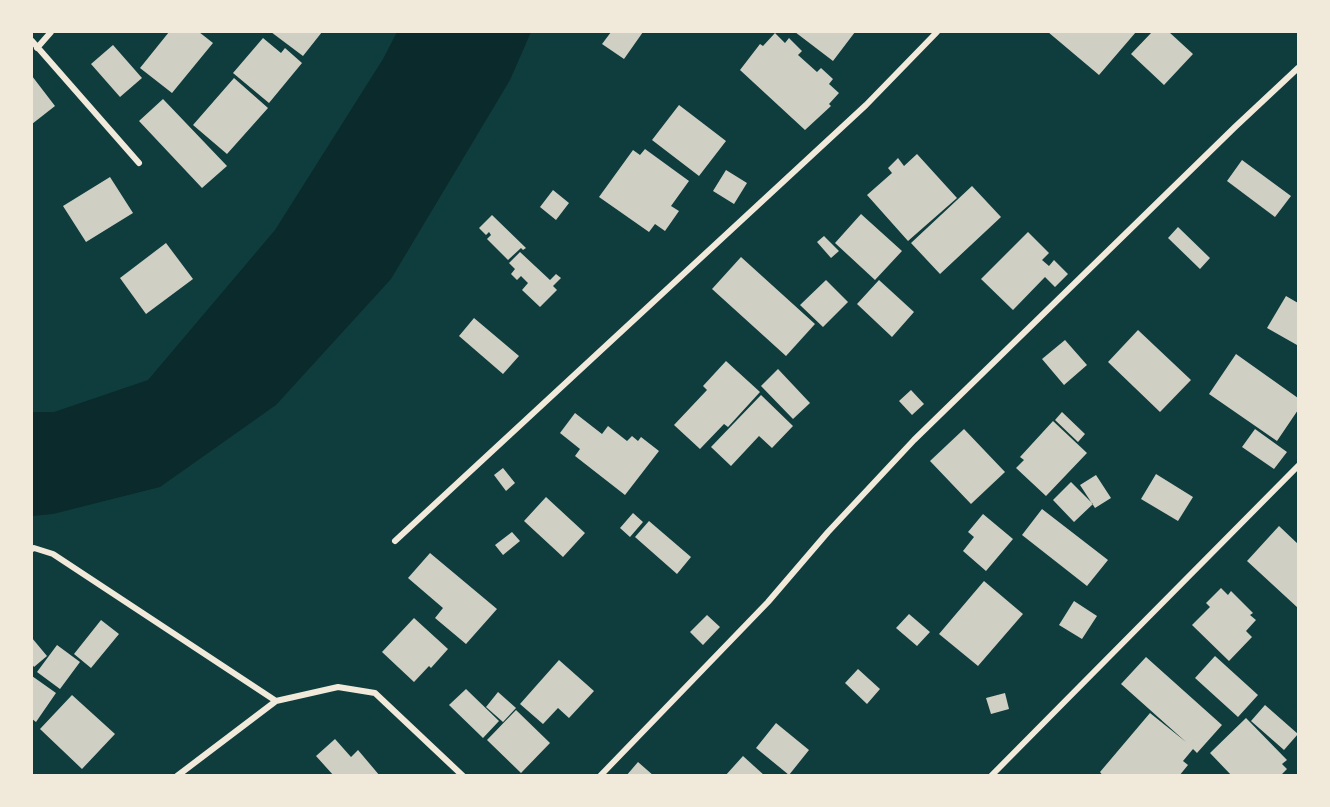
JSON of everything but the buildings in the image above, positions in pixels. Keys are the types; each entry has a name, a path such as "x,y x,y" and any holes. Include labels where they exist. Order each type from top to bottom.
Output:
{"street":[{"path":"37,48 51,32"},
{"path":"395,541 866,105 937,32"},
{"path":"32,41 139,163"},
{"path":"600,776 768,602 828,532 914,440 1235,127 1299,68"},
{"path":"991,776 1299,466"},
{"path":"32,549 53,555 276,702"},
{"path":"177,776 276,702 338,687 375,693 464,776"}],"water":[{"path":"397,32 531,32 510,80 391,279 276,405 160,487 53,514 32,516 32,412 54,412 148,380 275,230 383,59"}]}
